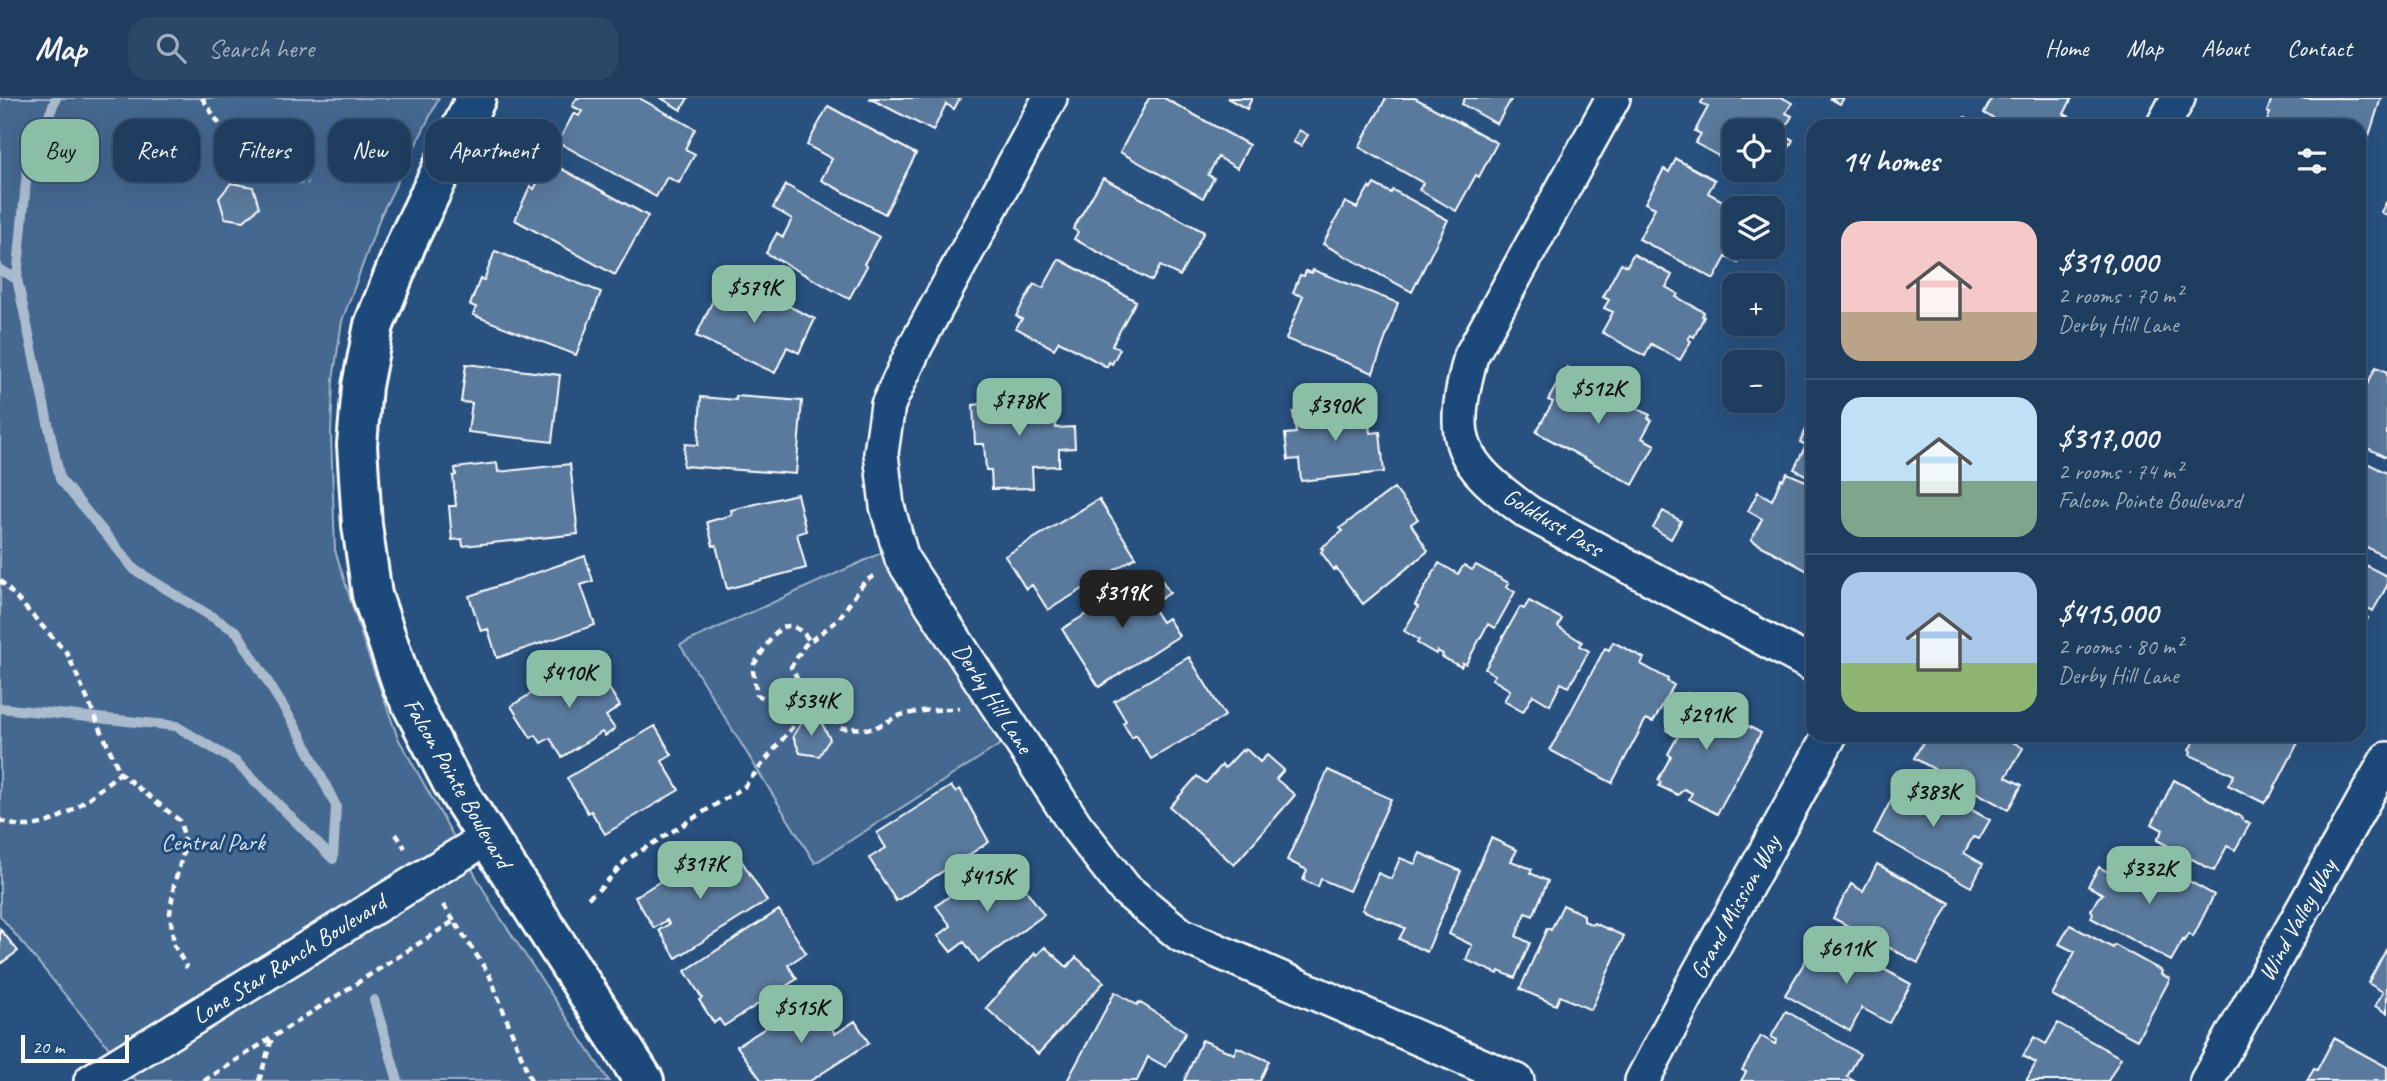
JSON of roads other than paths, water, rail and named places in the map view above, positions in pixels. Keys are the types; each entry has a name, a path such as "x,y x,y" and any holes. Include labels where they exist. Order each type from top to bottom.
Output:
{"street":[{"name":"Falcon Pointe Boulevard","path":"476,98 407,242 374,325 362,386 357,445 362,525 372,595 403,687 452,782 644,1081"},
{"name":"Derby Hill Lane","path":"1050,98 921,335 888,405 881,453 887,506 902,559 1076,826 1125,889 1181,935 1517,1081"},
{"name":"Golddust Pass","path":"1613,98 1471,356 1462,387 1459,425 1467,456 1491,486 1529,513 1806,662"},
{"path":"2167,119 2178,98"},
{"name":"Grand Mission Way","path":"1642,1081 1826,742"},
{"name":"Wind Valley Way","path":"2207,1081 2387,759"},
{"name":"Lone Star Ranch Boulevard","path":"91,1081 487,838"}],"waterway":[{"path":"56,98 27,171 17,279 60,479 135,570 237,632 300,734 336,806 333,859"},
{"path":"0,270 17,279"},
{"path":"0,708 176,726 236,762 333,859"},
{"path":"374,1000 398,1081"}],"park label":[{"name":"Central Park","path":"213,842"}]}
